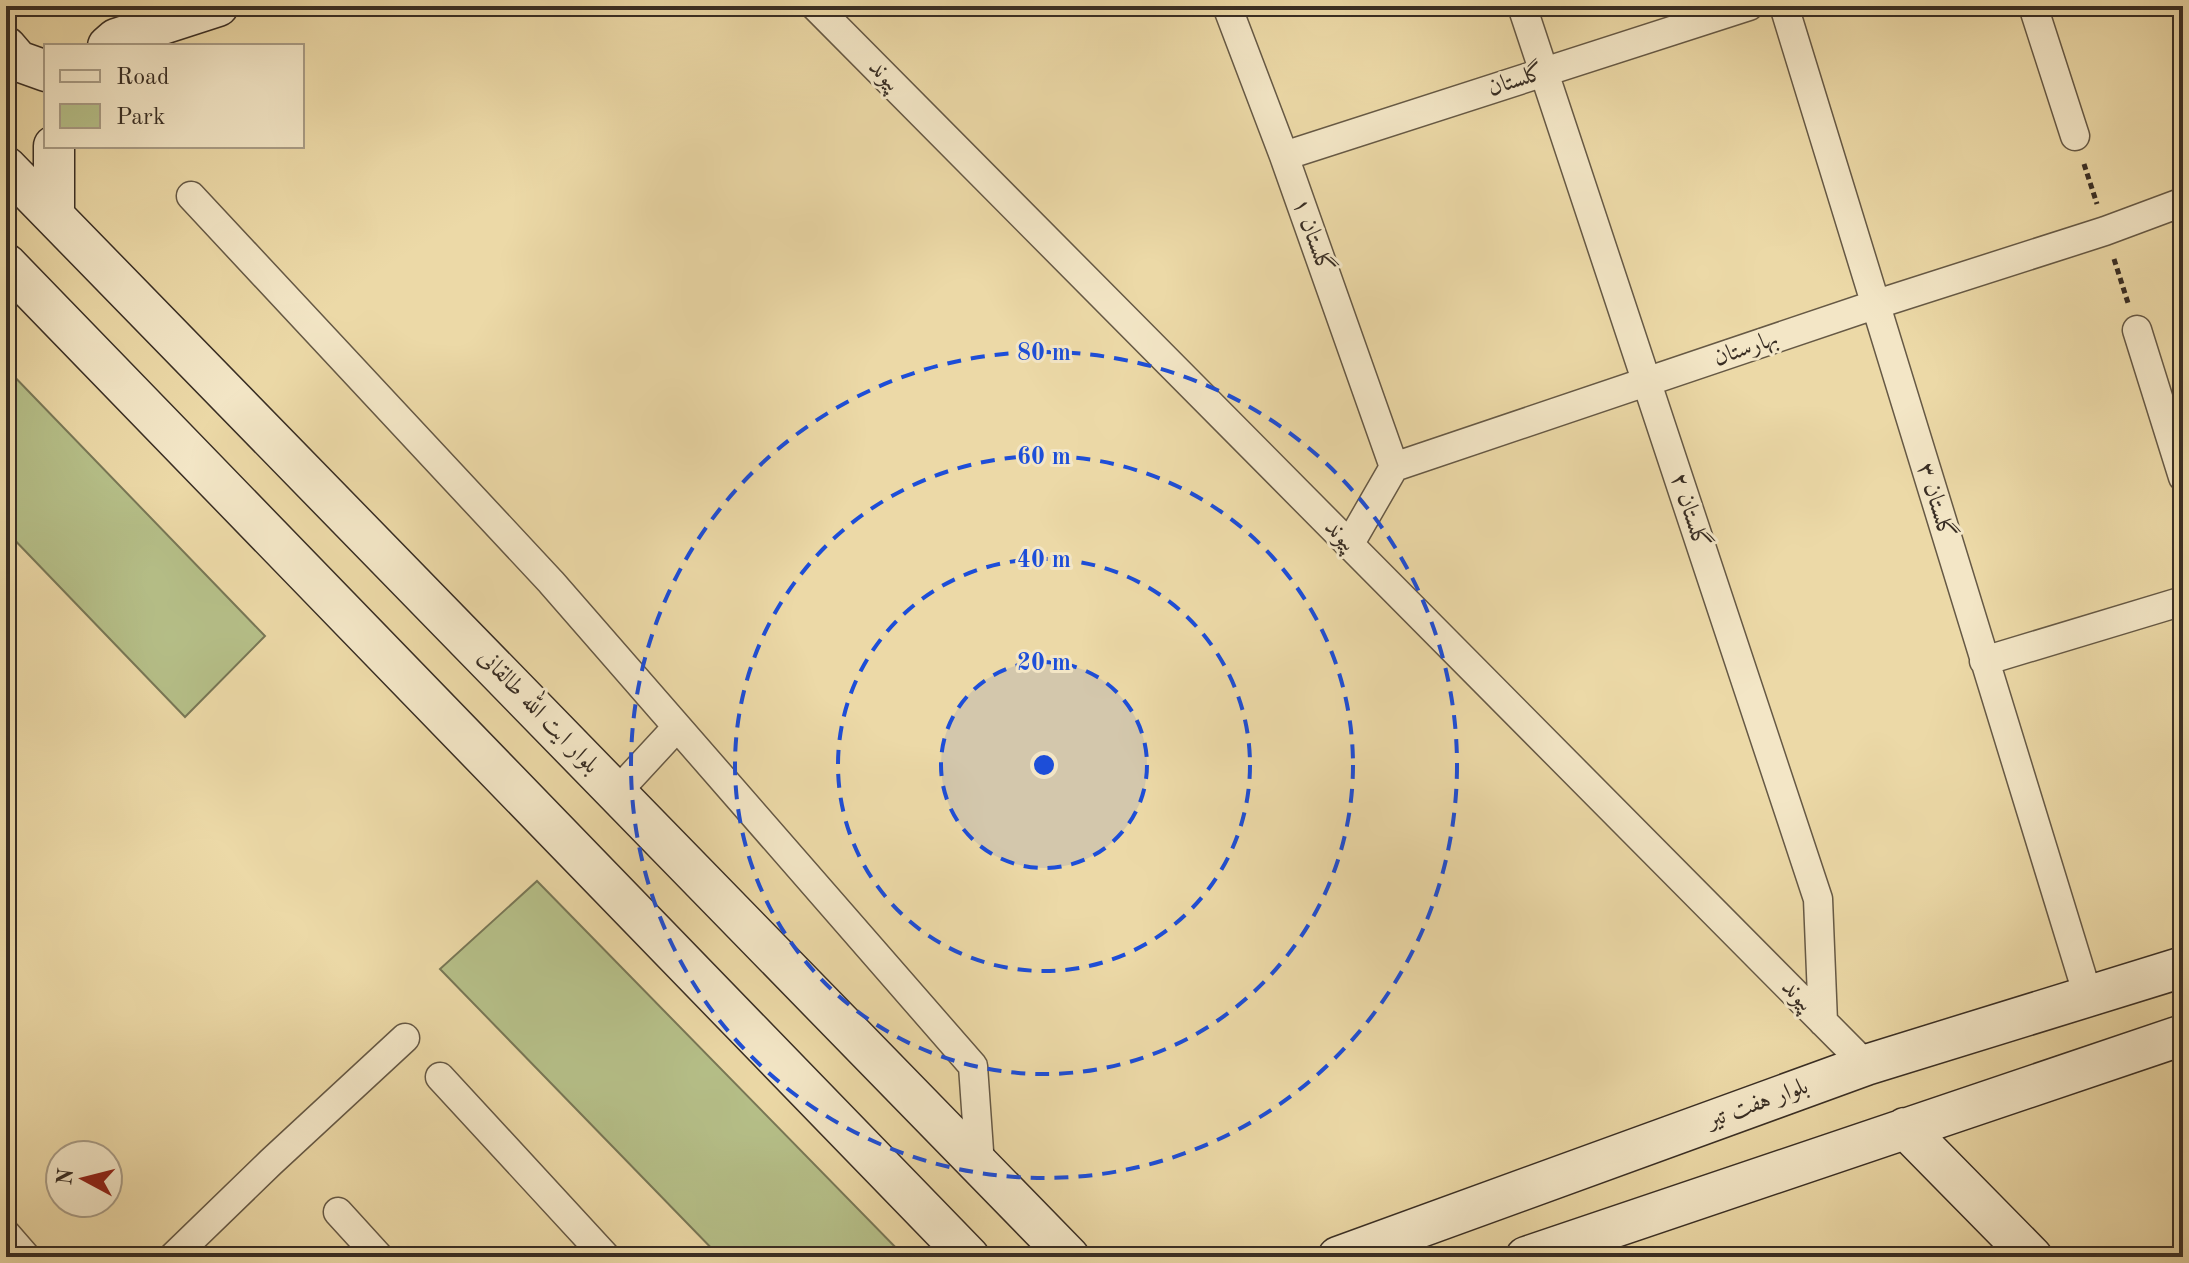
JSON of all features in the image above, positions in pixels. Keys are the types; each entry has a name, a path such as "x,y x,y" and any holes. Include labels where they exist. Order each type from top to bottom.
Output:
{"main road":[{"path":"110,44 116,39 218,6"},
{"path":"6,47 18,61 44,70"},
{"path":"54,148 54,216"},
{"name":"بلوار ایت الله طالقانی","path":"6,167 1068,1252"},
{"path":"6,264 969,1257"},
{"name":"بلوار هفت تیر","path":"1338,1257 1866,1065 2183,967"},
{"path":"1526,1257 2183,1035"},
{"path":"1905,1128 2032,1257"}],"street":[{"name":"پیوند","path":"815,6 1866,1065"},
{"name":"گلستان ۱","path":"1227,6 1284,156 1394,467"},
{"name":"گلستان ۲","path":"1522,6 1818,899 1823,1022"},
{"name":"گلستان","path":"1284,156 1749,6"},
{"name":"گلستان ۳","path":"1784,6 2088,996"},
{"path":"2033,6 2075,136"},
{"path":"191,196 551,582 973,1066 980,1165"},
{"name":"بهارستان","path":"1394,467 1874,305 2105,231 2183,202"},
{"path":"2137,330 2183,477"},
{"path":"1349,545 1394,467"},
{"path":"1984,661 2183,601"},
{"path":"616,793 677,727"},
{"path":"173,1257 405,1038"},
{"path":"440,1077 606,1257"},
{"path":"338,1212 379,1257"},
{"path":"6,1234 26,1257"}],"green space":[{"path":"6,368 265,636 185,717 6,531"},
{"path":"537,881 905,1257 720,1257 440,969"}]}
